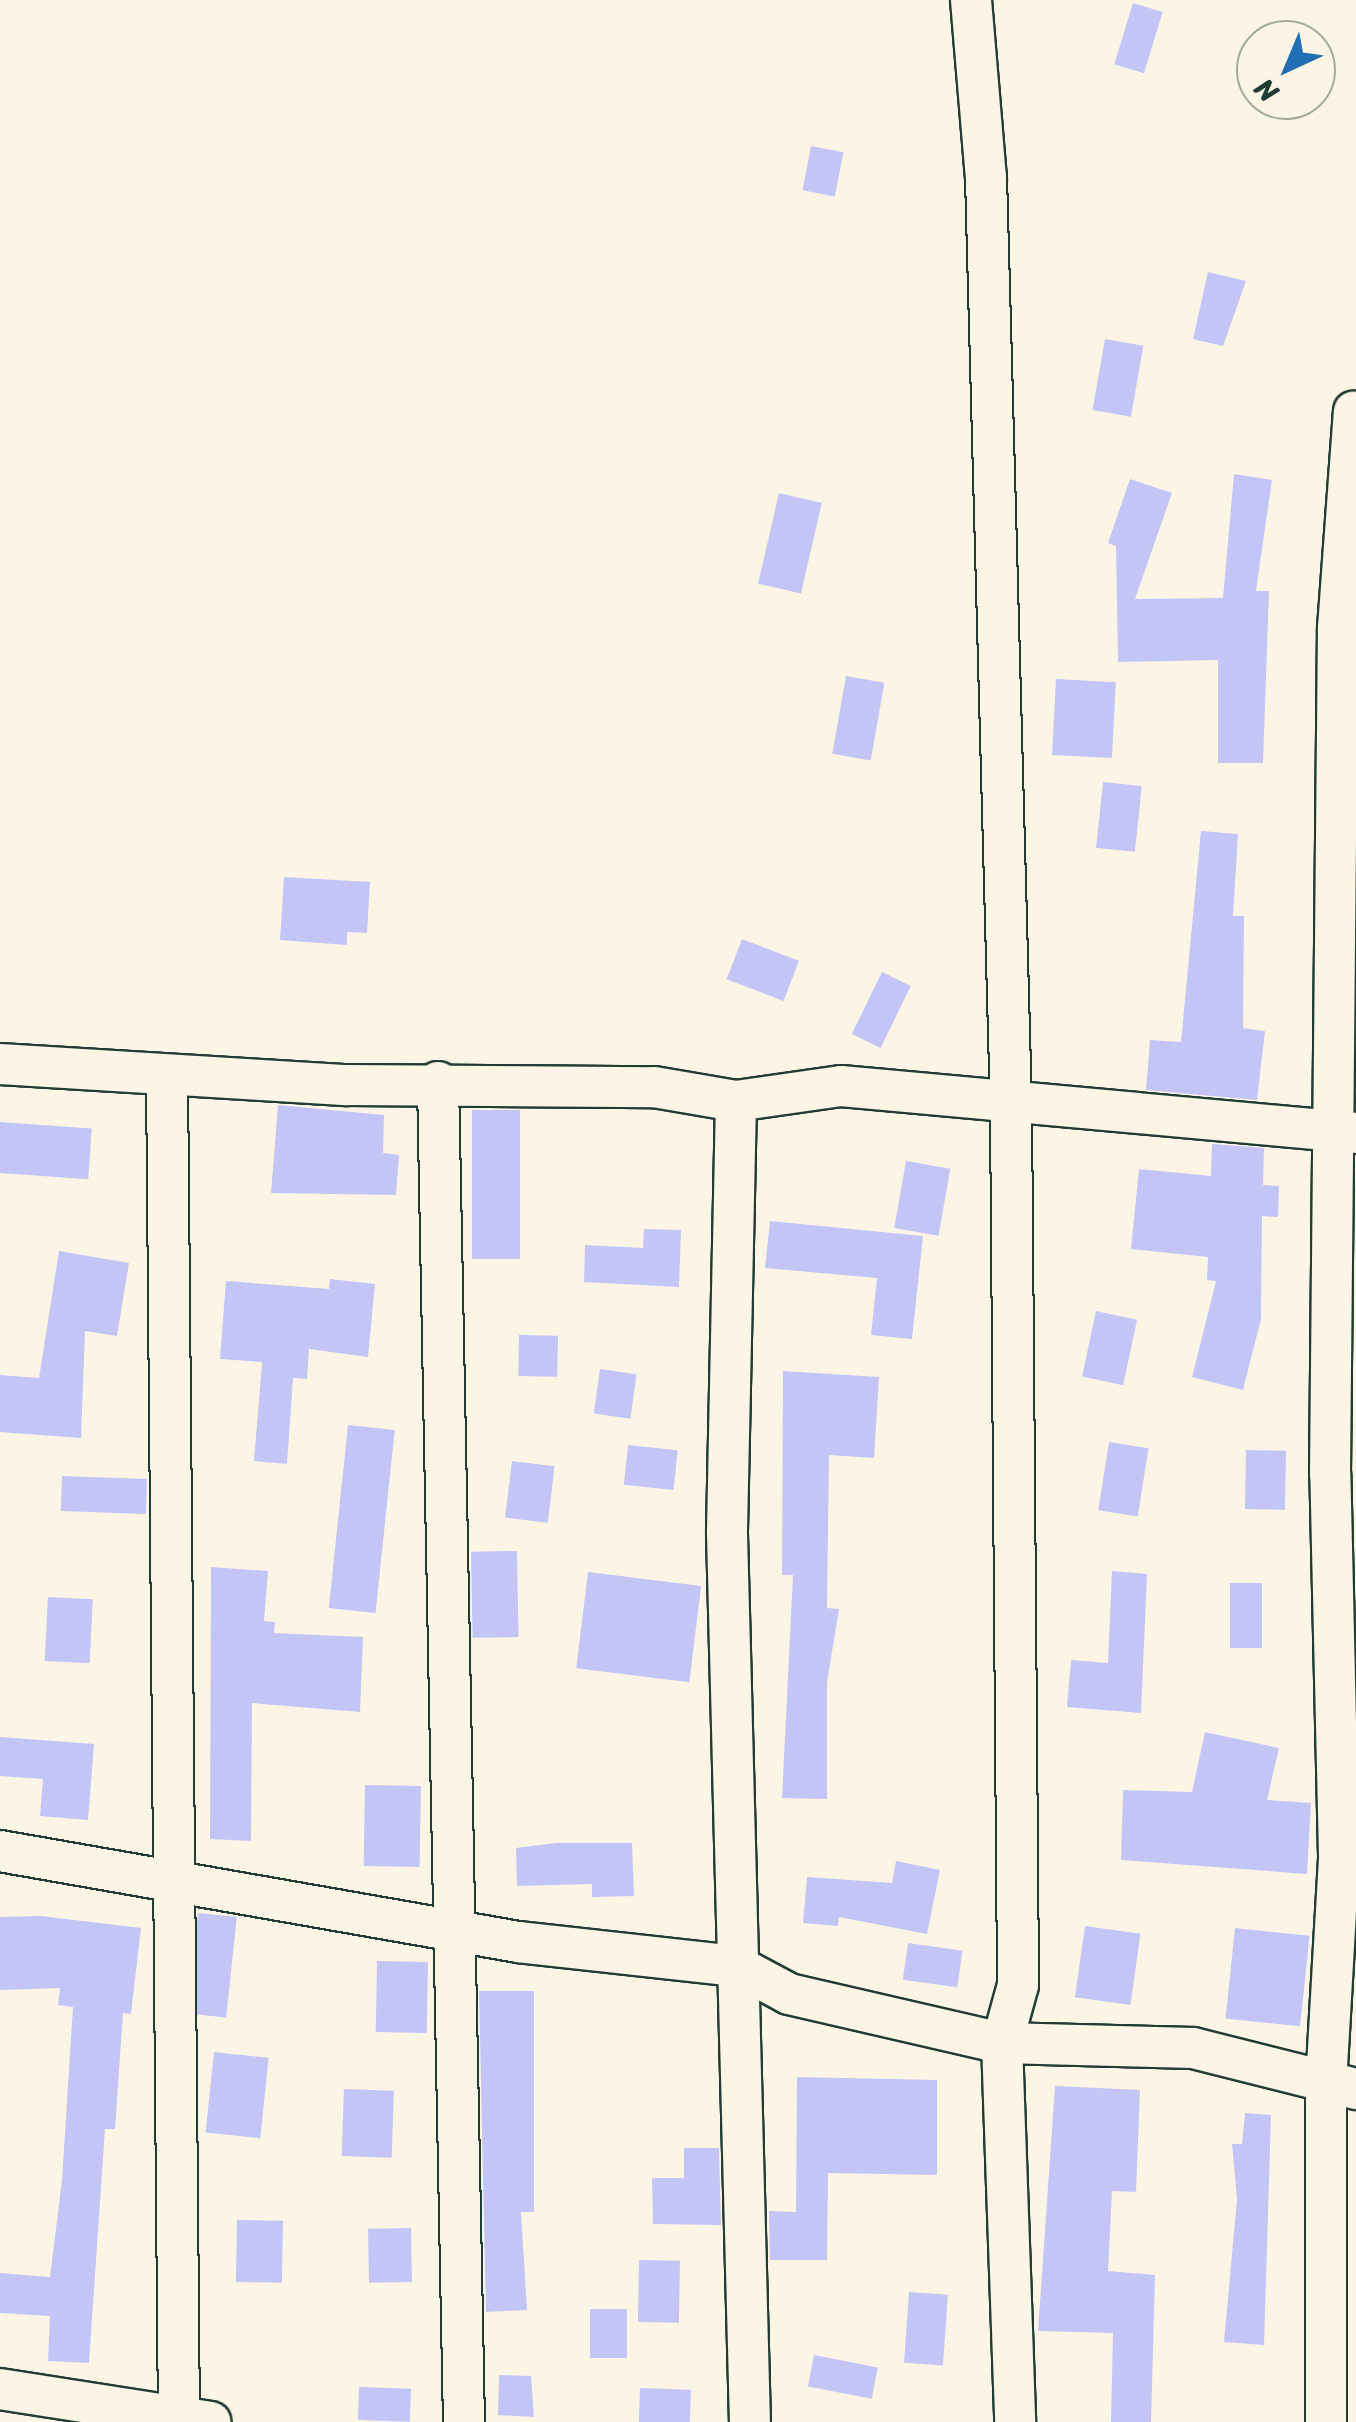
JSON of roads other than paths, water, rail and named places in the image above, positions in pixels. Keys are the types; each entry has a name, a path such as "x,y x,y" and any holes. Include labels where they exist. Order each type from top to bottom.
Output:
{"street":[{"path":"971,0 986,177 1010,1108 1018,1985 1002,2042 1015,2422"},
{"path":"1326,2422 1341,2086 1338,1856 1345,1132 1338,628 1354,412"},
{"path":"0,1064 168,1075 654,1086 736,1101 841,1086 1010,1108 1345,1132"},
{"path":"0,2389 189,2420 168,1075"},
{"path":"438,1082 448,1930 464,2422"},
{"path":"736,1101 727,1534 750,2422"},
{"path":"0,1851 448,1930 737,1966 789,1994 1002,2042 1193,2048 1341,2086"}]}
